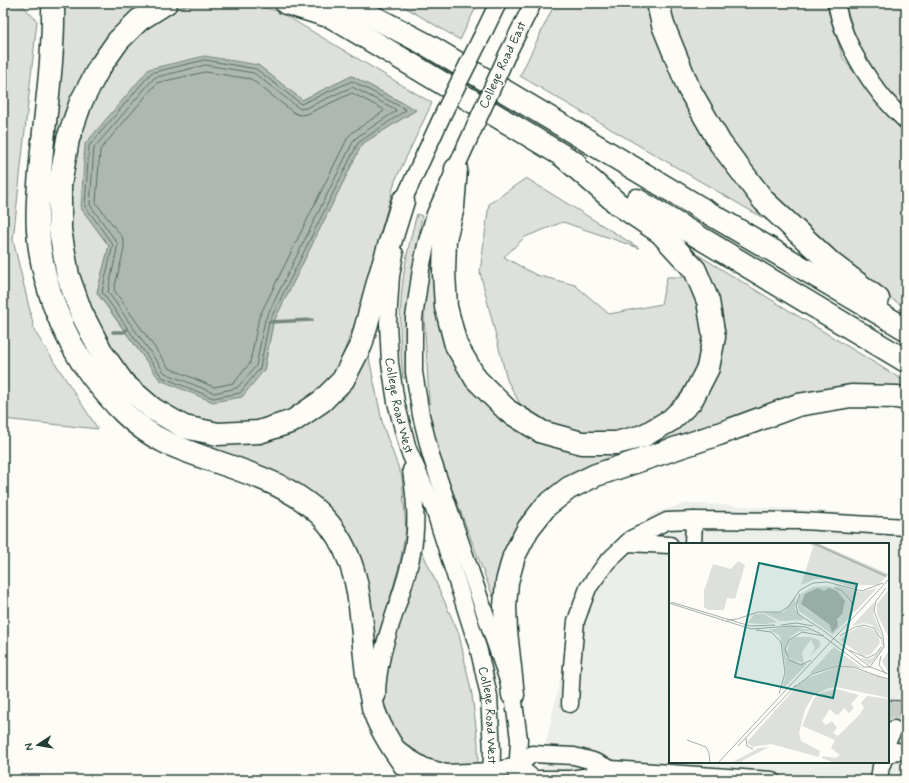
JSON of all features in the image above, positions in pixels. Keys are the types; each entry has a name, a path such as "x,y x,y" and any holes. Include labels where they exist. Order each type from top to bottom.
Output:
{"highway":[{"path":"53,3 54,32 38,195 38,232 43,267 54,305 68,337 86,368 110,400 140,427 165,442 267,481 290,492 310,505 328,523 343,544 353,566 359,590 367,678 374,711 388,741 415,780"},
{"path":"166,3 139,20 118,41 99,68 81,102 68,139 60,185 60,230 68,276 81,312 102,353 124,384 153,409 184,426 218,434 259,432 293,421 322,401 343,380 361,345 380,275 403,201"},
{"path":"286,3 340,10 563,156 906,361"},
{"path":"311,3 340,10 429,46 703,210 906,329"},
{"path":"379,3 429,46"},
{"path":"658,3 663,24 689,89 720,143 764,202 832,264 906,321"},
{"path":"456,169 453,207 446,239 444,273 446,307 456,345 476,379 508,411 542,432 582,443 616,443 643,436 671,420 691,401 708,368 714,337 708,301 695,270 661,233 618,204 563,156"},
{"path":"513,695 506,631 505,606 507,582 514,556 528,529 546,506 569,488 596,475 720,434 798,405 851,396 906,399"}],"street":[{"name":"College Road West","path":"491,775 492,751 489,696 479,651 434,509 408,449 396,402 390,363 388,322 391,276 403,201 445,110 498,3"},
{"name":"College Road East","path":"474,128 507,55 533,3"},
{"path":"836,3 847,38 860,65 877,91 906,121"},
{"name":"College Road West","path":"474,128 435,214 424,251 414,318 414,372 421,415 431,456 513,695 519,738 517,773"},
{"path":"408,449 415,502 416,529 412,554 379,666 377,682 377,696 388,741 408,757 425,767 446,773 491,775 517,773 534,779 572,779 590,776 610,770 680,772 772,780"},
{"path":"693,543 694,520"},
{"path":"570,704 576,621 588,588 607,562 631,539 668,521 802,521 906,528"},
{"path":"627,543 669,545"},
{"path":"889,755 895,751 906,752"},
{"path":"517,773 532,754 574,756 593,761 610,770"},
{"path":"879,780 882,763"}],"shaded area":[{"path":"3,3 20,3 37,21 13,240 35,332 98,429 3,419"},
{"path":"60,3 152,3 79,86 45,171"},
{"path":"202,3 244,3 278,11 432,103 395,181 357,317 337,370 305,403 276,421 228,430 166,413 96,333 64,231 72,139 120,51 171,9","holes":["258,65 302,100 352,76 416,110 362,144 273,323 264,370 160,380 97,293 109,246 81,208"]},
{"path":"398,3 478,3 460,40"},
{"path":"555,3 650,3 713,145 770,222 520,76"},
{"path":"667,3 826,3 843,58 879,104 906,131 906,308 870,285 796,223 715,120 671,22"},
{"path":"845,3 906,3 906,112 892,100 857,42"},
{"path":"526,178 639,248 563,222 525,237 504,257 536,275 575,285 609,314 661,304 667,277 686,277 703,322 701,363 664,418 594,439 526,415 507,380 480,272 489,204"},
{"path":"417,214 422,216 408,308 408,378 403,378 400,335 401,296 407,256"},
{"path":"695,253 906,382 906,395 858,389 566,479 521,517 501,568 493,597 431,434 423,299 429,258 455,368 515,431 567,449 680,422 718,318"},
{"path":"367,348 383,426 402,477 406,530 399,567 371,663 334,516 198,446 231,443 291,433 346,396"},
{"path":"687,503 824,511 898,519 906,597 906,780 538,780 562,670 566,635 578,600 593,565 623,537 655,513"},
{"path":"421,549 459,634 472,695 478,743 478,768 435,763 398,739 383,701 385,665"}],"water":[{"path":"205,56 258,65 302,100 352,76 416,110 362,144 273,323 264,370 242,397 213,402 160,380 97,292 109,246 81,208 85,144 149,69"}],"building":[{"path":"889,700 906,701 906,730 903,730 902,724 893,720 889,722"}],"waterway":[{"path":"269,322 312,320"},
{"path":"113,332 124,332 127,329"}],"tunnel":[{"path":"889,724 906,726"}]}
